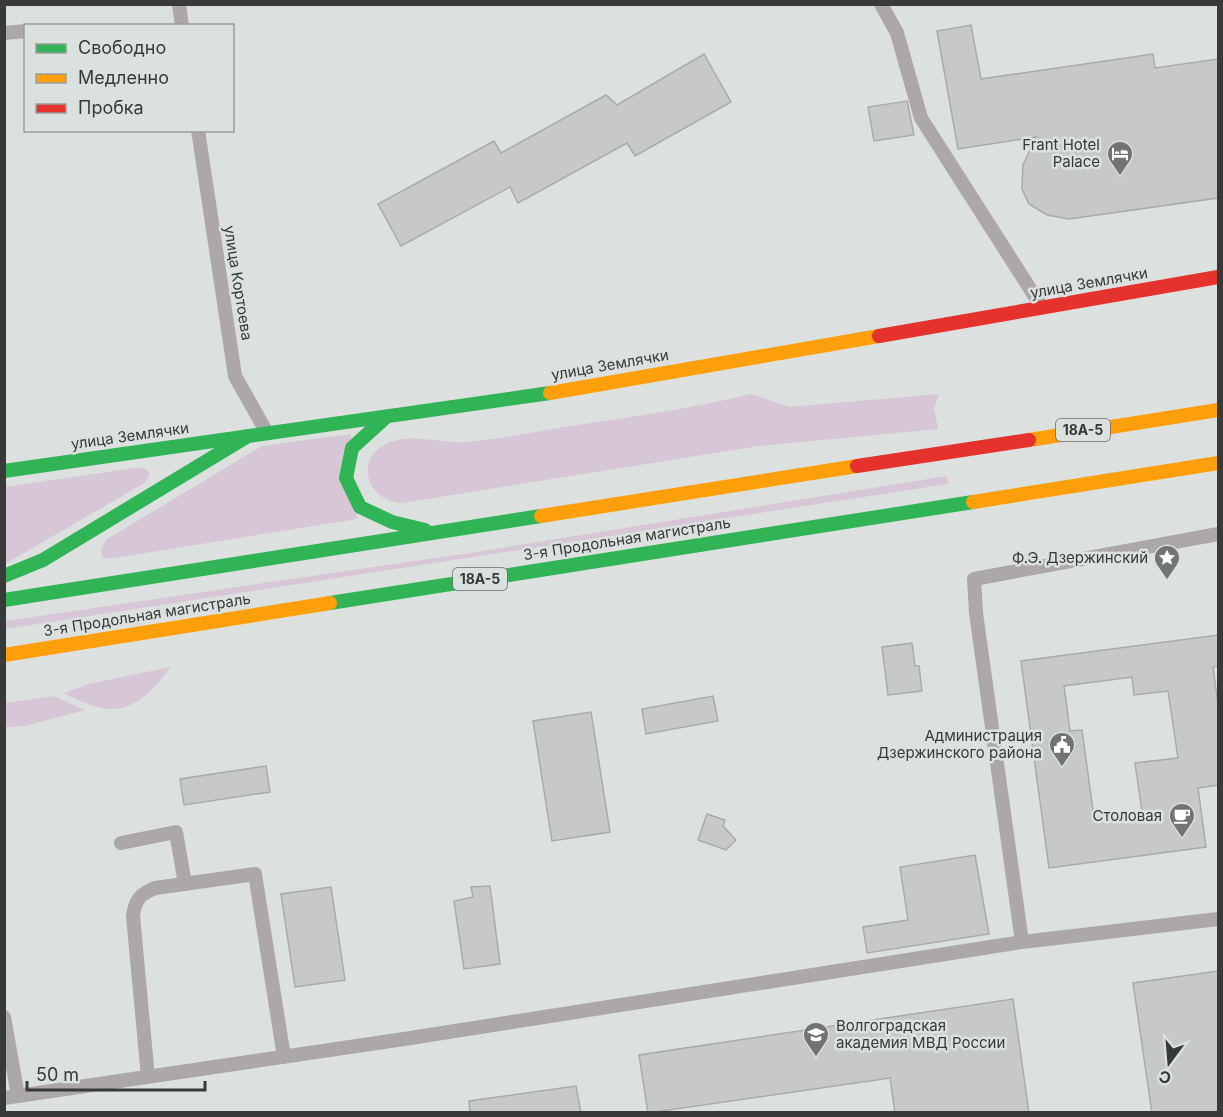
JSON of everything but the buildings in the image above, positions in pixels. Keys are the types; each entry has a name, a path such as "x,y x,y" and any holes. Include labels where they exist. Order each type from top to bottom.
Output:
{"main road":[{"name":"улица Землячки","path":"4,471 574,388 1218,277"},
{"name":"18А-5","path":"4,600 1218,410"},
{"path":"386,417 352,448 346,478 360,507 392,522 435,532"},
{"path":"4,576 43,560 248,436"},
{"name":"3-я Продольная магистраль","path":"4,655 1218,463"}],"lane":[{"path":"179,4 182,24"},
{"path":"881,4 897,33 921,118 1042,308"},
{"path":"4,33 24,31"},
{"name":"улица Кортоева","path":"198,132 235,376 267,434"},
{"path":"1022,942 978,625 974,579 1218,534"},
{"path":"121,843 176,832 185,884"},
{"path":"148,1077 133,916 135,902 144,892 185,884 255,874 284,1057"},
{"path":"4,1017 11,1097 284,1057 1022,942 1218,919"}],"shaded area":[{"path":"752,394 789,407 939,394 934,408 938,429 759,446 402,503 390,501 381,496 373,488 369,479 370,460 376,451 395,441 415,439 480,441 662,412"},
{"path":"351,434 357,519 108,559 102,557 101,549 107,539 262,446"},
{"path":"144,468 150,473 146,482 5,564 5,487"},
{"path":"947,476 948,484 5,629 5,621 476,552"},
{"path":"171,667 147,694 124,707 111,709 98,707 64,693 88,684"},
{"path":"53,696 85,710 25,726 5,727 5,703"}],"traffic: fast":[{"path":"4,471 550,393"},
{"path":"386,417 352,448 346,478 360,507 392,522 425,530"},
{"path":"4,576 43,560 248,436"},
{"path":"330,603 973,502"},
{"path":"4,600 541,516"}],"traffic: slow":[{"path":"550,393 879,336"},
{"path":"1029,440 1218,410"},
{"path":"973,502 1218,463"},
{"path":"541,516 857,466"},
{"path":"4,655 330,603"}],"traffic: jam":[{"path":"879,336 1218,277"},
{"path":"857,466 1029,440"}],"place":[{"name":"Frant Hotel Palace","path":"1120,177"},
{"name":"Ф.Э. Дзержинский","path":"1167,581"},
{"name":"Администрация Дзержинского района","path":"1062,768"},
{"name":"Столовая","path":"1182,839"},
{"name":"Волгоградская академия МВД России","path":"816,1058"}]}
